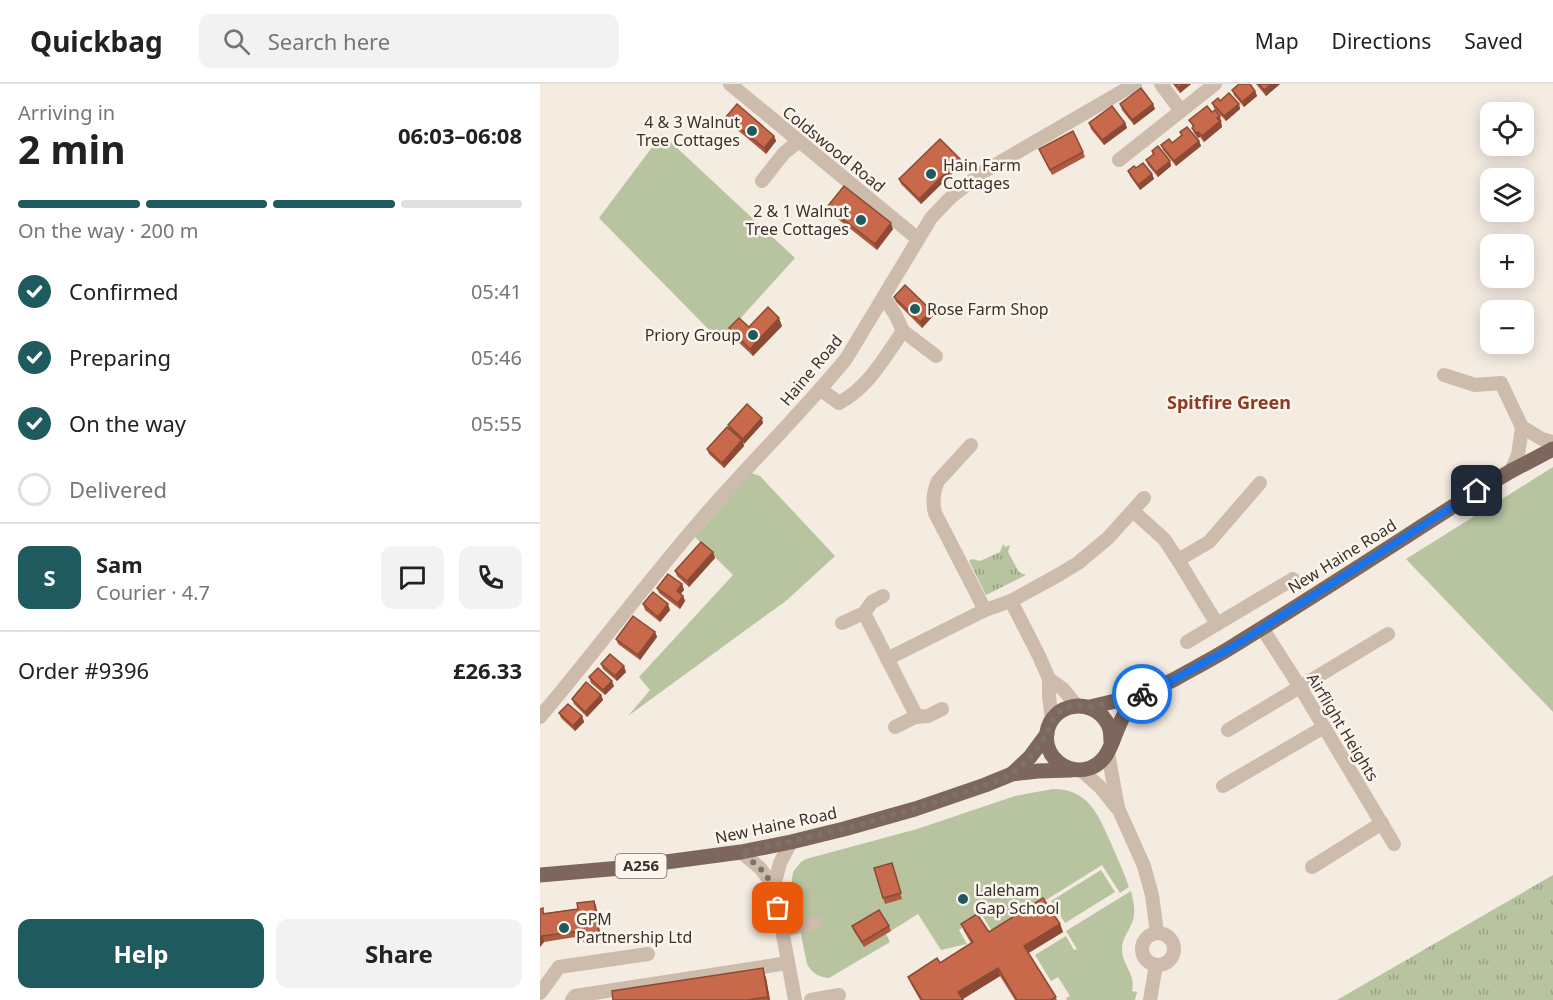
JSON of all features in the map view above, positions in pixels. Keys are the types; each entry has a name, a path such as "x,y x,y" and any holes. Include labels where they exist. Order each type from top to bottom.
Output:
{"main road":[{"name":"New Haine Road","path":"540,875 621,868 741,852 844,829 915,809 1012,774 1092,768 1101,762 1126,712 1150,693 1236,645 1511,471 1553,449"},
{"name":"New Haine Road","path":"1012,774 1030,756 1059,712 1067,708 1150,693"},
{"path":"1083,706 1100,712 1107,721 1111,731 1109,748"},
{"path":"1049,727 1047,743 1050,753 1064,767 1077,770"}],"street":[{"name":"Coldswood Road","path":"730,84 918,239"},
{"name":"Haine Road","path":"540,717 699,522 846,359 931,218 969,181 1135,84"},
{"path":"1161,84 1181,111"},
{"path":"1119,160 1215,84"},
{"path":"762,181 784,153 799,141"},
{"path":"884,298 903,331 936,356"},
{"path":"820,389 838,403 851,397 870,377 903,331"},
{"path":"1444,375 1475,385 1501,383 1522,427 1542,439 1553,442"},
{"path":"1511,471 1518,455 1522,427"},
{"path":"971,445 938,481 933,500 935,513 985,610"},
{"path":"1178,560 1209,542 1260,483"},
{"path":"887,659 985,610 1011,601 1078,563 1108,538 1144,498"},
{"path":"1133,511 1164,539 1217,624"},
{"path":"1187,642 1293,579"},
{"path":"842,623 864,613 872,602 883,596"},
{"path":"1011,601 1049,679 1049,727"},
{"path":"864,613 917,717"},
{"name":"Airflight Heights","path":"1262,628 1394,844"},
{"path":"1228,730 1388,634"},
{"path":"1049,679 1083,706"},
{"path":"895,728 917,717 928,716 942,709"},
{"path":"1223,786 1324,727"},
{"path":"1109,748 1118,808 1144,866 1152,895 1157,933"},
{"path":"1077,770 1100,787 1118,808"},
{"path":"1312,867 1382,824"},
{"path":"791,842 780,863 774,886 795,1000"},
{"path":"741,852 760,868 774,886"},
{"path":"782,930 816,923"},
{"path":"1162,933 1171,939 1174,949 1167,963 1156,965 1147,960 1142,951 1148,937 1162,933"},
{"path":"540,993 559,967 648,954"},
{"path":"572,1000 574,996 788,963"},
{"path":"1150,1000 1156,965"},
{"path":"811,1000 835,995"}],"green space":[{"path":"662,134 795,258 720,341 599,218"},
{"path":"1553,467 1553,712 1406,559"},
{"path":"751,473 760,476 835,556 787,600 628,716 650,690 639,677 733,575 695,537"},
{"path":"1003,544 1005,547 1010,545 1008,552 1019,572 1026,575 986,595 969,561 972,559 980,561 1000,552"},
{"path":"1053,789 1074,793 1095,811 1129,887 1120,893 1102,865 993,933 982,915 959,930 967,944 941,950 918,914 886,934 890,942 829,978 819,976 809,967 791,885 793,872 801,862 917,829 1015,796"},
{"path":"1101,870 1115,892 1065,923 1051,901"},
{"path":"1553,875 1553,1000 1337,1000"},
{"path":"1131,891 1134,916 1123,941 1122,950 1131,975 1132,991 1137,992 1135,1000 1067,1000 1066,998 1070,996 1058,977 1051,981 1035,955 1066,936 1074,950 1077,949 1066,931"}],"building":[{"path":"1239,84 1250,84 1255,91 1242,102 1232,90"},
{"path":"1259,84 1272,84 1264,90"},
{"path":"1141,88 1153,104 1132,120 1120,104"},
{"path":"1229,93 1239,104 1224,116 1212,103 1218,98 1220,101"},
{"name":"4 & 3 Walnut Tree Cottages","path":"737,104 774,136 764,148 726,117"},
{"path":"1112,106 1125,123 1102,140 1089,123"},
{"path":"1207,106 1212,112 1215,110 1220,116 1217,118 1220,121 1202,136 1196,133 1189,120"},
{"path":"1187,127 1199,141 1174,161 1161,145 1169,139 1172,143 1182,135 1180,132"},
{"path":"1073,131 1083,152 1050,170 1039,149"},
{"name":"Hain Farm Cottages","path":"940,139 960,159 919,199 899,179"},
{"path":"1158,146 1170,161 1156,172 1146,160 1154,154 1152,151"},
{"path":"1143,163 1152,174 1138,185 1128,171"},
{"name":"2 & 1 Walnut Tree Cottages","path":"844,186 891,223 875,244 827,207"},
{"name":"Rose Farm Shop","path":"905,285 932,311 920,322 894,297"},
{"path":"768,307 779,318 750,349 729,328 739,318 749,327"},
{"path":"747,404 762,418 743,439 728,425"},
{"path":"727,427 742,440 722,463 707,449"},
{"path":"701,542 713,552 687,581 675,571"},
{"path":"668,574 682,584 677,591 683,596 678,603 657,588"},
{"path":"653,592 668,604 658,617 643,604"},
{"path":"633,616 655,632 638,655 616,639"},
{"path":"610,654 624,666 615,676 601,664"},
{"path":"598,668 612,681 603,690 589,677"},
{"path":"586,682 601,695 585,712 572,699"},
{"path":"568,704 582,716 573,726 559,713"},
{"path":"892,863 901,893 883,898 874,868"},
{"path":"1043,898 1060,924 1024,946 1056,997 1051,1000 1017,1000 998,968 958,992 963,1000 922,1000 908,977 937,958 940,963 973,942 961,924 977,914 989,932"},
{"path":"594,901 599,935 582,937 581,931 542,936 540,939 540,909 543,908 543,914 578,909 577,903"},
{"path":"879,910 889,926 862,942 852,926"},
{"path":"763,968 768,997 748,1000 613,1000 612,991"}],"way so far":[{"path":"778,908 774,886 767,875 741,852 844,829 915,809 985,785 1012,774 1047,734 1048,726 1059,712 1076,705 1090,707 1142,694"}],"place":[{"name":"4 & 3 Walnut Tree Cottages","path":"752,131"},
{"name":"Hain Farm Cottages","path":"931,174"},
{"name":"2 & 1 Walnut Tree Cottages","path":"861,220"},
{"name":"Rose Farm Shop","path":"915,309"},
{"name":"Priory Group","path":"753,335"},
{"name":"Laleham Gap School","path":"963,899"},
{"name":"GPM Partnership Ltd","path":"564,928"}],"district":[{"name":"Spitfire Green","path":"1229,403"}],"route":[{"path":"1142,694 1150,693 1236,645 1477,491"}]}
